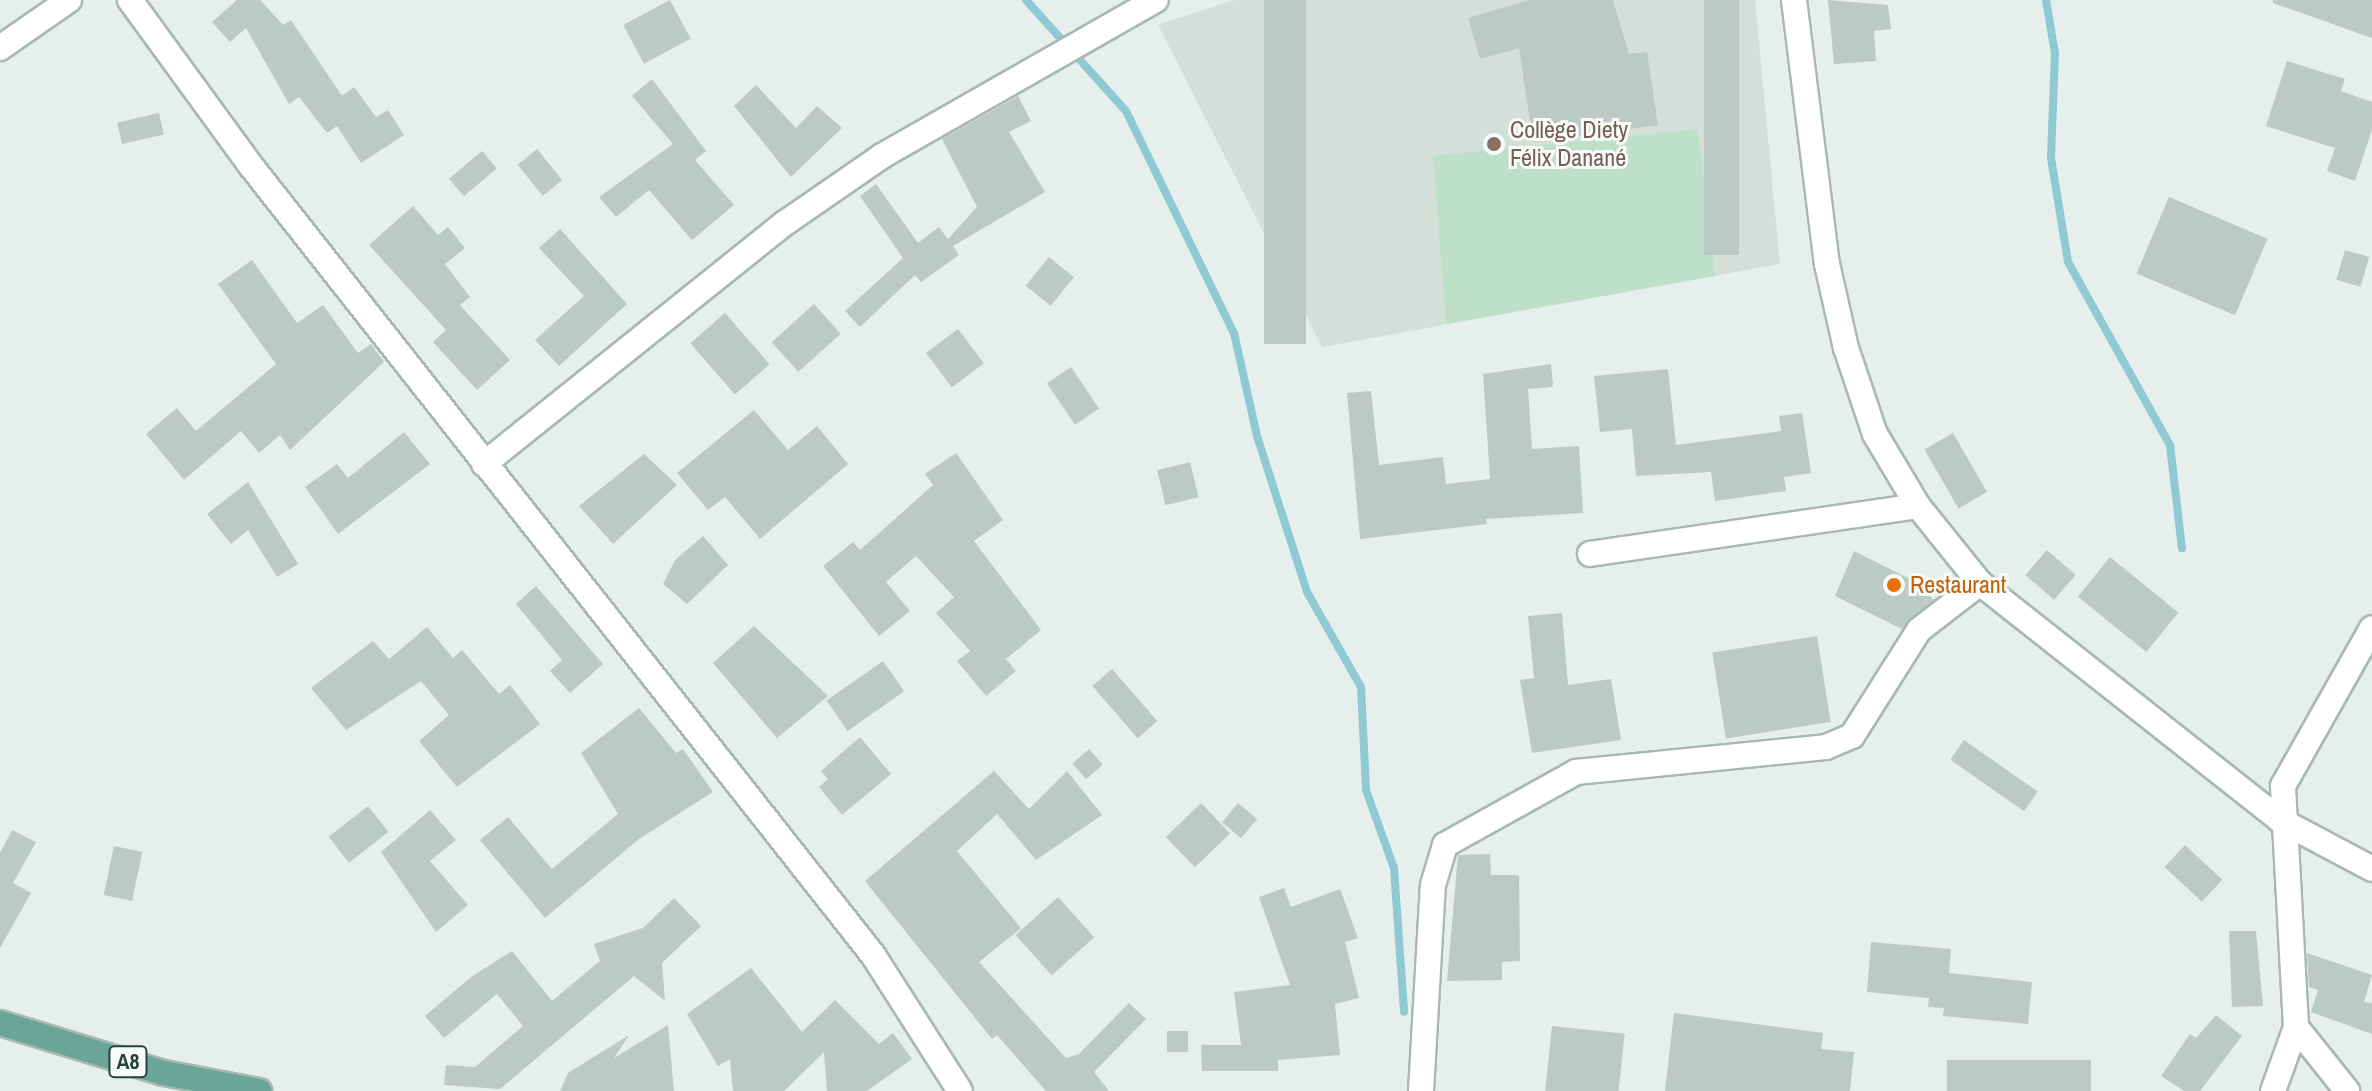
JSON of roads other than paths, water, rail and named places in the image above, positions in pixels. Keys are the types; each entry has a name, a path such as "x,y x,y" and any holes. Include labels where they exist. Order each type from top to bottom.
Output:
{"main road":[{"name":"A8","path":"0,1023 164,1073 259,1091"}],"street":[{"path":"0,48 69,0"},
{"path":"130,0 484,464 873,955 960,1091"},
{"path":"1794,0 1827,264 1846,348 1875,434 1918,506 1980,583 2280,820 2372,869"},
{"path":"484,464 785,223 882,156 1142,2"},
{"path":"1590,554 1918,506"},
{"path":"1421,1091 1433,885 1445,845 1576,772 1826,747 1852,736 1919,630 1980,583"},
{"path":"2273,1091 2296,1027 2280,820 2292,763 2372,628"},
{"path":"2296,1027 2347,1091"}],"waterway":[{"path":"1026,0 1126,111 1234,333 1257,436 1307,592 1361,687 1366,790 1394,868 1404,1012"},
{"path":"2046,0 2055,53 2051,158 2068,262 2170,445 2182,548"}],"place":[{"name":"Collège Diety Félix Danané","path":"1494,144"},
{"name":"Restaurant","path":"1894,585"}]}
